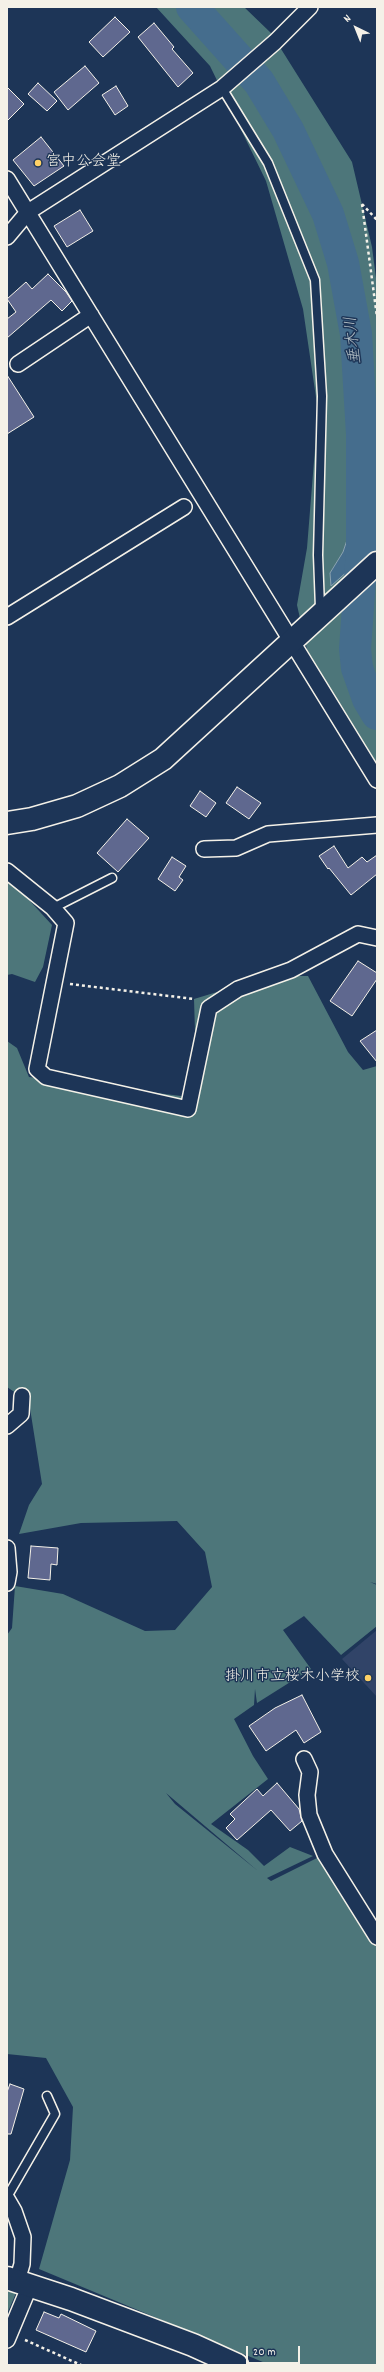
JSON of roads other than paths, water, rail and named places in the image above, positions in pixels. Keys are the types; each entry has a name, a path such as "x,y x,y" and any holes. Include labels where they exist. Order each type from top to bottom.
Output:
{"street":[{"path":"7,237 28,212 222,88 275,42 310,7"},
{"path":"7,179 293,638 377,780"},
{"path":"18,364 91,315"},
{"path":"7,618 184,507"},
{"path":"7,823 32,819 77,806 120,786 163,759 293,638 377,563"},
{"path":"204,849 236,848 268,834 377,825"},
{"path":"7,871 53,908 66,924 37,1069 39,1072 46,1077 188,1109 209,1008 238,989 291,970 358,934 377,938"},
{"path":"7,1426 21,1414 22,1396"},
{"path":"7,1548 9,1572 7,1583"},
{"path":"304,1759 310,1772 307,1795 309,1815 325,1854 377,1937"},
{"path":"7,2198 14,2211 23,2237 22,2264 8,2336"},
{"path":"18,2281 193,2345 237,2365"}],"lane":[{"path":"222,88 268,163 315,280 322,396 318,555 320,608"},
{"path":"53,908 112,878"},
{"path":"7,2198 55,2114 47,2096"}],"waterway":[{"name":"垂木川","path":"192,7 259,82 288,130 328,214 343,263 356,334 362,434 362,551 355,649 357,668 368,699 377,714"}],"place":[{"name":"宮中公会堂","path":"38,163"},
{"name":"掛川市立桜木小学校","path":"368,1678"}]}
